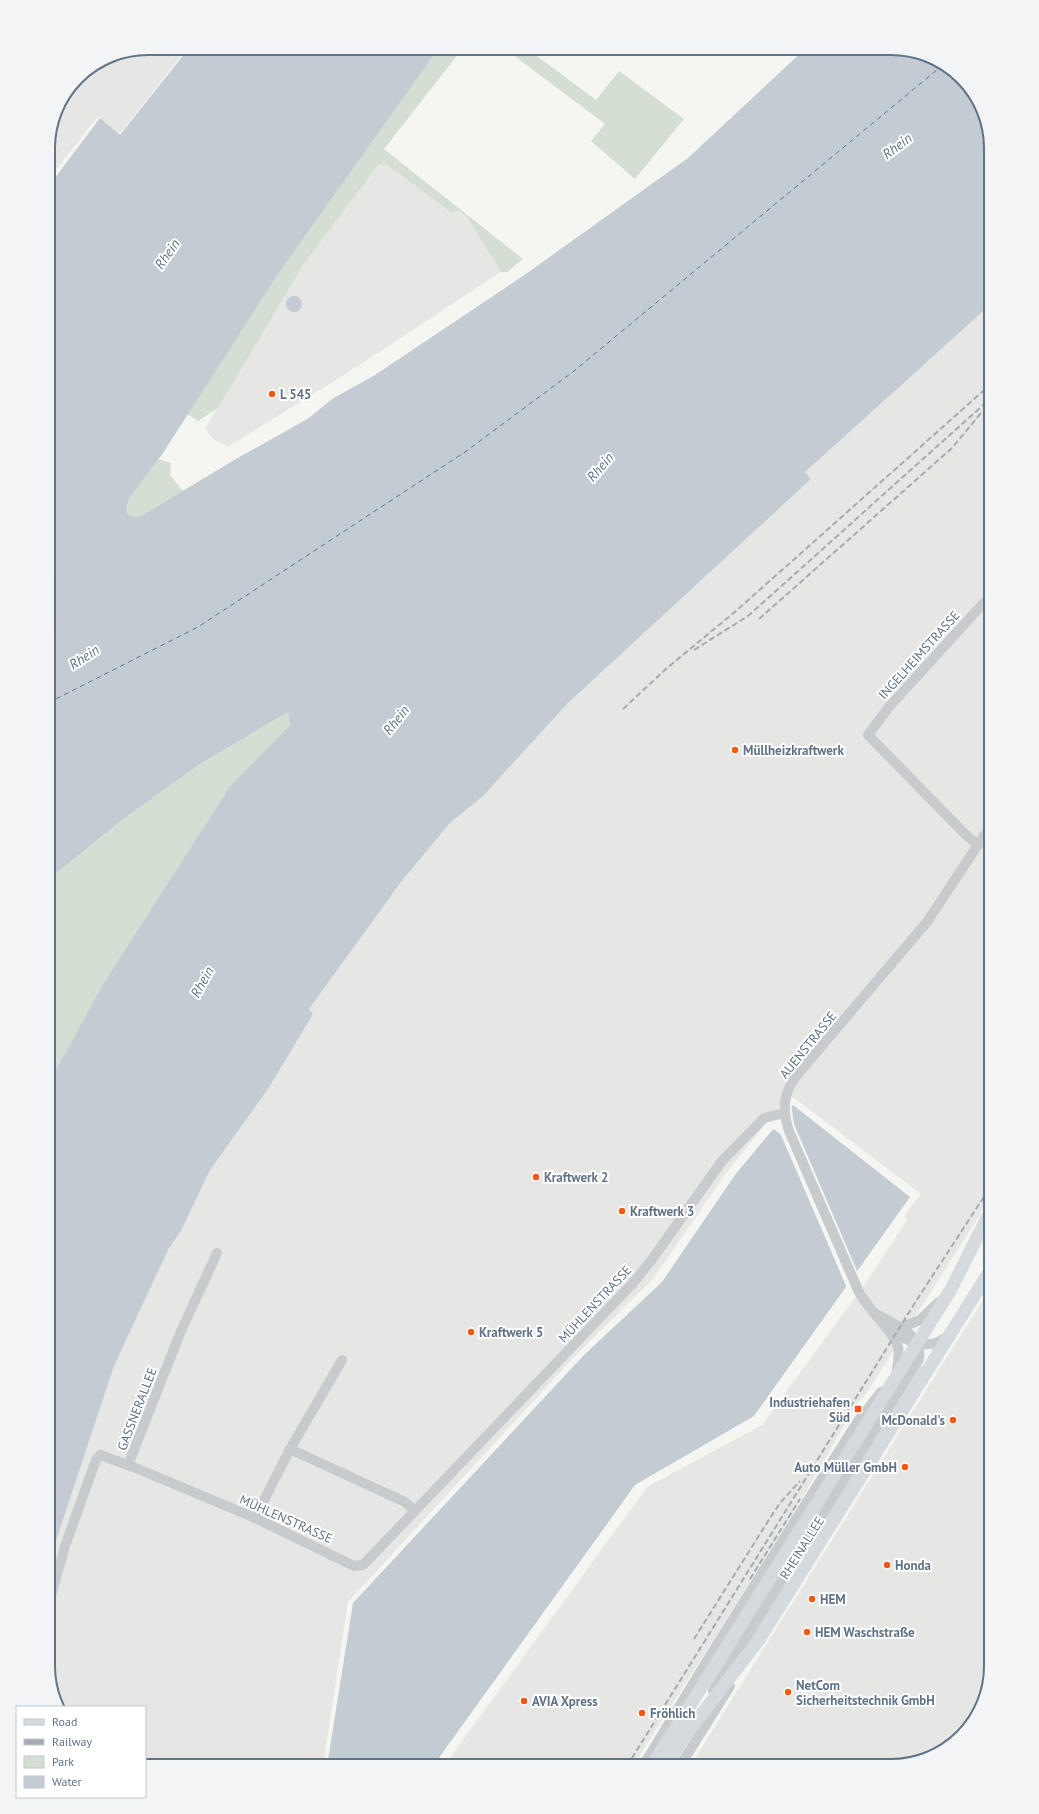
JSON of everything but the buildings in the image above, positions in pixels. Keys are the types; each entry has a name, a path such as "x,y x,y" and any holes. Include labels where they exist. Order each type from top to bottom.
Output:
{"main road":[{"name":"RHEINALLEE","path":"656,1759 950,1291 984,1222"},
{"name":"RHEINALLEE","path":"670,1759 684,1737 758,1640 984,1280"}],"street":[{"name":"INGELHEIMSTRASSE","path":"978,845 966,835 868,735 889,707 984,603"},
{"name":"AUENSTRASSE","path":"895,1379 898,1348 894,1338 862,1299 791,1136 784,1113 785,1098 794,1079 927,922 984,836"},
{"name":"MÜHLENSTRASSE","path":"128,1465 255,1518 354,1566 360,1566 367,1563 634,1282 666,1241 710,1176 738,1144 764,1118 784,1113"},
{"name":"GASSNERALLEE","path":"55,1582 65,1546 96,1460 100,1455 102,1455 128,1465 181,1331 217,1253"},
{"path":"900,1328 920,1320 950,1291"},
{"name":"AUENSTRASSE","path":"871,1311 913,1336 917,1343"},
{"name":"AUENSTRASSE","path":"885,1327 904,1339 917,1343 937,1344 951,1333"},
{"name":"RHEINALLEE","path":"684,1737 919,1359 920,1352 917,1343"},
{"path":"255,1518 290,1449 342,1360"},
{"name":"RHEINALLEE","path":"647,1759 858,1421 870,1405 895,1379"},
{"path":"290,1449 405,1502 415,1511"},
{"name":"RHEINALLEE","path":"710,1673 747,1598"},
{"name":"RHEINALLEE","path":"684,1759 758,1640"}],"shaded area":[{"path":"148,55 182,55 119,135 98,116 55,171 55,142 62,112 74,91 87,78 101,67 124,58"},
{"path":"379,164 386,164 466,216 501,272 344,375 228,447 212,438 205,428 303,265"},
{"path":"984,310 984,1208 866,1394 858,1402 788,1522 637,1759 449,1759 647,1487 762,1425 865,1284 907,1220 904,1216 921,1194 793,1097 787,1097 727,1172 653,1279 578,1353 348,1602 324,1759 146,1759 146,1706 64,1706 62,1702 58,1690 55,1666 55,1544 114,1366 169,1248 181,1231 210,1170 268,1089 313,1014 309,1009 401,882 449,824 483,796 568,703 811,479 804,472"},
{"path":"984,1298 984,1666 979,1696 968,1718 952,1736 943,1743 921,1754 897,1759 694,1759"}],"green space":[{"path":"434,55 458,55 384,149 523,259 507,272 501,272 466,216 457,210 452,213 386,164 379,164 303,265 218,408 198,421 187,414 276,277"},
{"path":"513,55 535,55 596,100 619,71 684,119 635,179 591,141 605,124"},
{"path":"158,459 171,463 170,475 183,491 141,516 134,517 127,514 133,492"},
{"path":"288,712 290,725 230,786 103,984 55,1071 55,874 122,820 200,764"},
{"path":"921,1366 924,1368 750,1646 718,1691"}],"water":[{"name":"Rhein","path":"183,55 434,55 276,277 163,453 130,497 127,506 127,514 134,517 141,516 236,459 309,418 332,399 375,375 523,276 688,158 798,55 897,55 909,57 921,60 943,71 961,87 968,96 979,118 984,142 984,310 805,472 811,479 568,703 483,796 449,824 401,882 309,1009 313,1014 268,1089 210,1170 181,1231 169,1248 114,1366 55,1544 55,1071 103,984 230,786 290,725 288,712 200,764 122,820 55,874 55,178 100,118 120,135"},
{"path":"294,296 300,298 302,304 300,310 294,312 288,310 286,304 288,298"},
{"path":"793,1105 910,1197 754,1416 635,1485 438,1759 328,1759 353,1603 584,1355 662,1282 735,1175"}],"pier":[{"path":"791,1103 794,1124 858,1273 847,1288 781,1135 771,1127"}],"ferry route":[{"path":"55,699 198,627 465,452 574,371 939,69"}],"railway":[{"path":"623,709 667,668 736,611 984,390"},
{"path":"694,650 748,616 984,404"},
{"path":"759,619 952,448 981,413"},
{"path":"631,1759 918,1298 984,1197"},
{"path":"694,1639 780,1503 800,1481"},
{"path":"750,1579 800,1499"}],"place":[{"name":"L 545","path":"272,394"},
{"name":"Müllheizkraftwerk","path":"735,750"},
{"name":"Kraftwerk 2","path":"536,1177"},
{"name":"Kraftwerk 3","path":"622,1211"},
{"name":"Kraftwerk 5","path":"471,1332"},
{"name":"Industriehafen Süd","path":"858,1409"},
{"name":"McDonald's","path":"953,1420"},
{"name":"Auto Müller GmbH","path":"905,1467"},
{"name":"Honda","path":"887,1565"},
{"name":"HEM","path":"812,1599"},
{"name":"HEM Waschstraße","path":"807,1632"},
{"name":"NetCom Sicherheitstechnik GmbH","path":"788,1692"},
{"name":"AVIA Xpress","path":"524,1701"},
{"name":"Fröhlich","path":"642,1713"}]}
